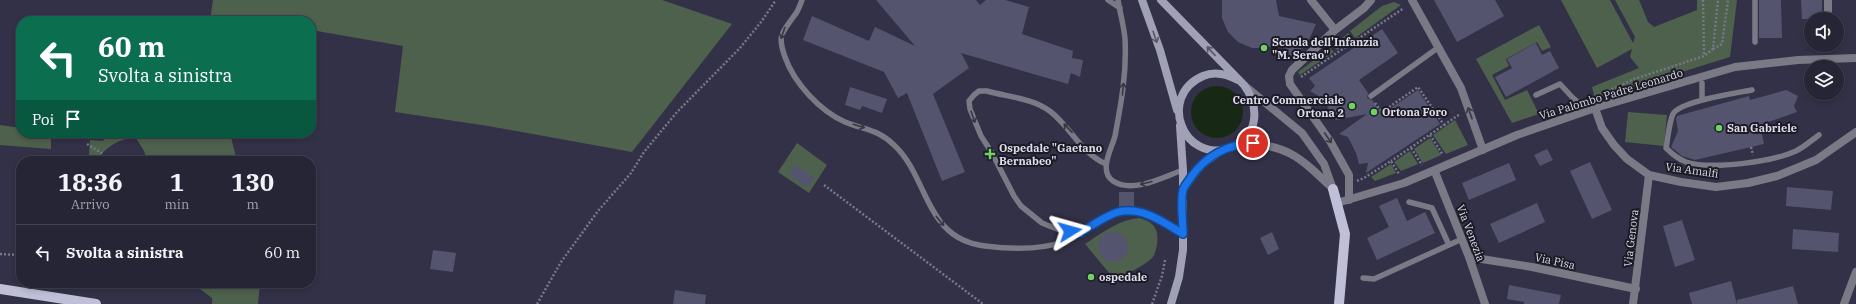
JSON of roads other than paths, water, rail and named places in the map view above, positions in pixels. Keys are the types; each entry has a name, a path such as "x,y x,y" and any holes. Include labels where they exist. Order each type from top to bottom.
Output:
{"main road":[{"path":"1333,189 1345,234 1339,304"},
{"path":"0,289 96,304"}],"street":[{"path":"1142,0 1160,50 1179,117 1187,137 1195,144 1206,149 1222,150"},
{"path":"1161,0 1193,31 1241,82 1253,98 1255,116 1249,131 1238,144"},
{"path":"1311,0 1335,30"},
{"path":"1349,200 1349,175 1330,141 1290,84 1289,76 1292,70 1335,30 1364,8 1371,0"},
{"path":"1412,0 1461,88 1483,150"},
{"path":"1828,0 1828,12"},
{"name":"Via Palombo Padre Leonardo","path":"1337,203 1435,172 1517,135 1591,109 1735,67 1798,60 1856,58"},
{"path":"1171,304 1182,260 1183,170 1179,117 1182,95 1194,80 1206,75 1218,73 1231,76 1241,82 1302,133 1324,164 1333,189"},
{"name":"Via Amalfi","path":"1591,109 1614,145 1627,159 1649,175 1681,182 1716,187 1748,183 1777,176 1816,160 1856,132"},
{"path":"1183,189 1201,165 1222,150 1238,144 1269,145 1287,151 1316,172 1333,189"},
{"name":"Via Venezia","path":"1435,172 1462,238 1485,304"},
{"name":"Via Genova","path":"1633,304 1649,175"},
{"name":"Via Pisa","path":"1469,257 1532,267 1636,289"},
{"path":"1844,304 1856,272"}],"lane":[{"path":"802,0 795,16 783,30 781,41 785,58 795,77 807,92 827,112 846,122 871,129 894,144 908,160 924,196 935,214 946,228 964,241 983,246 1046,246 1064,242 1114,214 1123,211 1148,214 1183,234"},
{"path":"1108,0 1120,8"},
{"path":"1118,0 1125,37 1123,91 1114,138 1106,164 1107,172 1112,180 1133,185 1146,183 1183,170"},
{"path":"1755,0 1755,42"},
{"path":"1371,96 1439,47"},
{"path":"1702,83 1702,100"},
{"path":"1536,95 1560,84 1572,97 1591,109"},
{"path":"1752,90 1702,100 1683,107 1673,114 1666,148 1672,154 1686,162 1728,165 1783,156 1797,150 1819,135"},
{"path":"1080,233 1057,229 1042,223 1021,206 1008,186 992,153 976,126 969,101 980,91 988,91 1036,104 1050,111 1096,160 1106,164"},
{"path":"1409,202 1432,208 1449,244"},
{"path":"1363,278 1374,280 1462,238"}],"place":[{"name":"Scuola dell'Infanzia \"M. Serao\"","path":"1264,48"},
{"name":"Centro Commerciale Ortona 2","path":"1352,106"},
{"name":"Ortona Foro","path":"1374,112"},
{"name":"San Gabriele","path":"1719,128"},
{"name":"Ospedale \"Gaetano Bernabeo\"","path":"990,154"},
{"name":"ospedale","path":"1091,277"}]}
